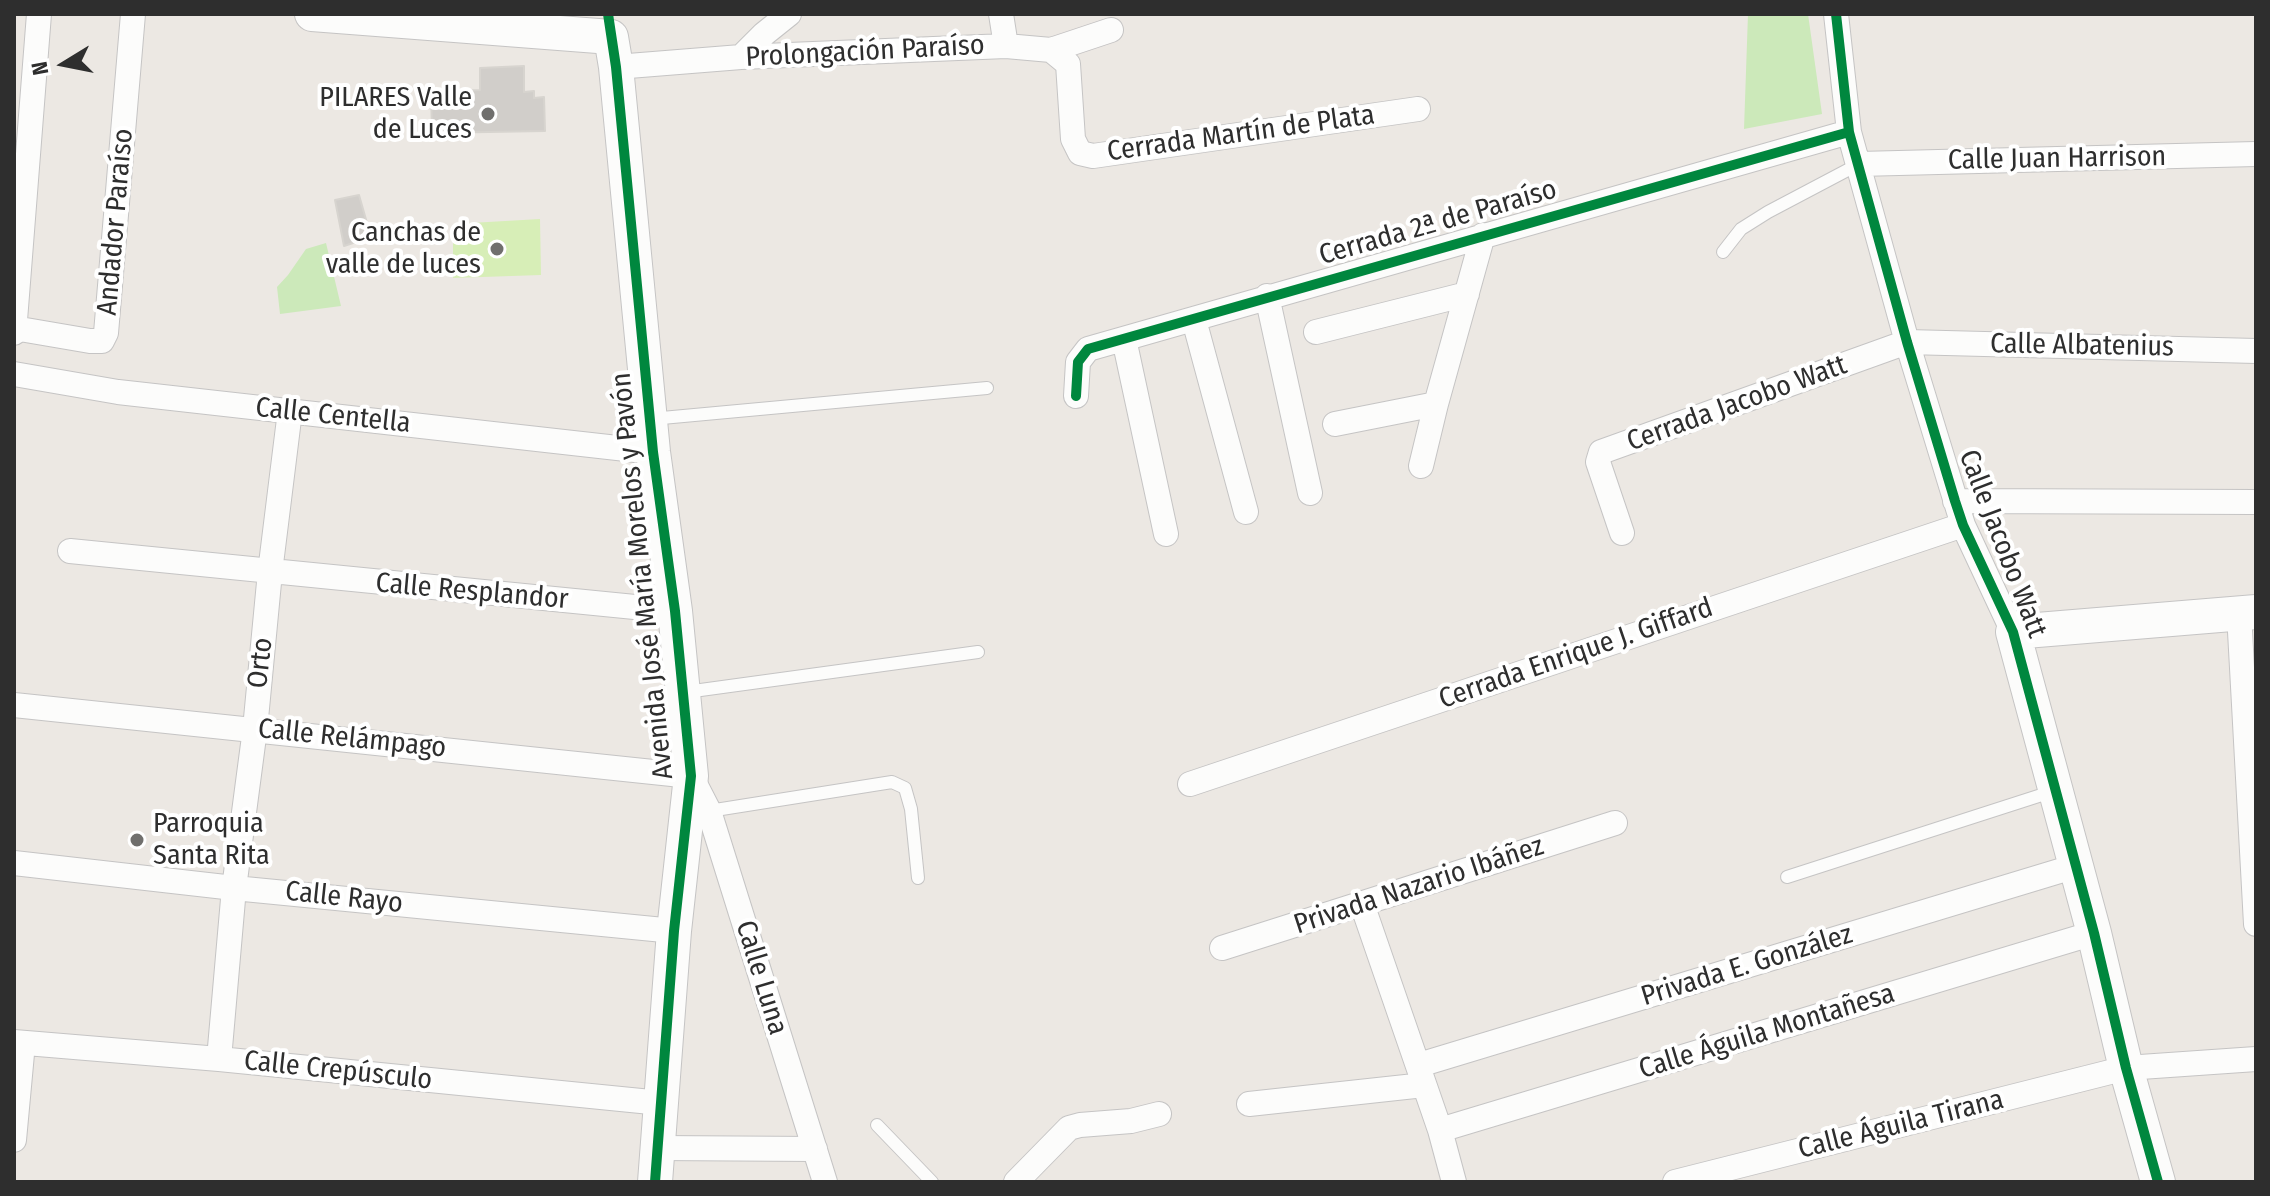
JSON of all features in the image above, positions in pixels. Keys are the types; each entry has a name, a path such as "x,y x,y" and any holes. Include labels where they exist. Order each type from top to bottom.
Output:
{"street":[{"path":"14,331 22,110 39,14"},
{"name":"Andador Paraíso","path":"14,331 90,341 102,341 106,333 133,14"},
{"path":"312,14 379,17 612,39"},
{"path":"741,57 789,14"},
{"path":"1001,14 1006,46"},
{"name":"Calle Jacobo Watt","path":"1836,14 1849,132 1955,501 1963,525 2013,632 2157,1182"},
{"name":"Prolongación Paraíso","path":"612,39 741,57 1006,46 1051,50 1111,30"},
{"name":"Avenida José María Morelos y Pavón","path":"612,39 652,435 675,611 691,776 674,931 655,1182"},
{"name":"Cerrada Martín de Plata","path":"1051,50 1068,64 1073,139 1080,153 1093,156 1418,109"},
{"name":"Cerrada 2ª de Paraíso","path":"1076,396 1078,362 1088,349 1849,132"},
{"name":"Calle Juan Harrison","path":"1859,164 2256,154"},
{"path":"1421,466 1483,235"},
{"path":"1316,332 1467,294"},
{"path":"1267,296 1310,493"},
{"path":"1194,320 1246,512"},
{"path":"1124,339 1166,534"},
{"name":"Calle Albatenius","path":"1907,342 2256,351"},
{"name":"Cerrada Jacobo Watt","path":"1622,533 1598,462 1601,452 1907,342"},
{"name":"Calle Centella","path":"14,374 118,392 290,411 652,435"},
{"path":"1335,424 1436,404"},
{"name":"Orto","path":"219,1059 234,888 290,411"},
{"path":"1955,501 2256,502"},
{"name":"Cerrada Enrique J. Giffard","path":"1190,784 1963,525"},
{"name":"Calle Resplandor","path":"70,551 675,611"},
{"path":"2013,632 2247,612 2256,924"},
{"name":"Calle Relámpago","path":"14,705 691,776"},
{"name":"Calle Luna","path":"691,776 709,811 825,1182"},
{"name":"Privada Nazario Ibáñez","path":"1222,948 1615,823"},
{"name":"Calle Rayo","path":"14,863 674,931"},
{"name":"Privada E. González","path":"1249,1104 1421,1075 2076,866"},
{"path":"1362,904 1440,1130 1454,1182"},
{"name":"Calle Águila Montañesa","path":"1440,1130 2094,933"},
{"path":"14,1140 18,1042"},
{"name":"Calle Crepúsculo","path":"18,1042 661,1103"},
{"name":"Calle Águila Tirana","path":"1675,1182 2126,1068 2256,1059"},
{"path":"1016,1182 1069,1128 1131,1121 1159,1114"},
{"path":"657,1148 815,1149"}],"lane":[{"path":"1723,252 1741,229 1859,164"},
{"path":"652,435 987,388"},
{"path":"682,693 978,652"},
{"path":"709,811 892,782 905,788 911,809 918,878"},
{"path":"1787,877 2056,791"},
{"path":"877,1125 932,1182"}],"green space":[{"path":"1748,14 1808,14 1822,114 1744,129"},
{"name":"Canchas de valle de luces","path":"540,219 541,275 453,278 453,224"},
{"path":"326,243 341,306 280,314 277,287 306,249"}],"building":[{"name":"PILARES Valle de Luces","path":"524,66 524,92 534,91 534,98 544,97 545,131 432,133 431,92 480,90 480,68"},
{"path":"359,195 371,237 344,246 335,200"}],"cycle path":[{"path":"608,14 616,67 653,452 675,611 691,776 674,931 655,1182"},
{"path":"1836,14 1849,132 1955,501 1963,525 2013,632 2158,1182"},
{"path":"1076,396 1078,362 1088,349 1849,132"}],"place":[{"name":"PILARES Valle de Luces","path":"488,114"},
{"name":"Canchas de valle de luces","path":"497,249"},
{"name":"Parroquia Santa Rita","path":"137,840"}]}
